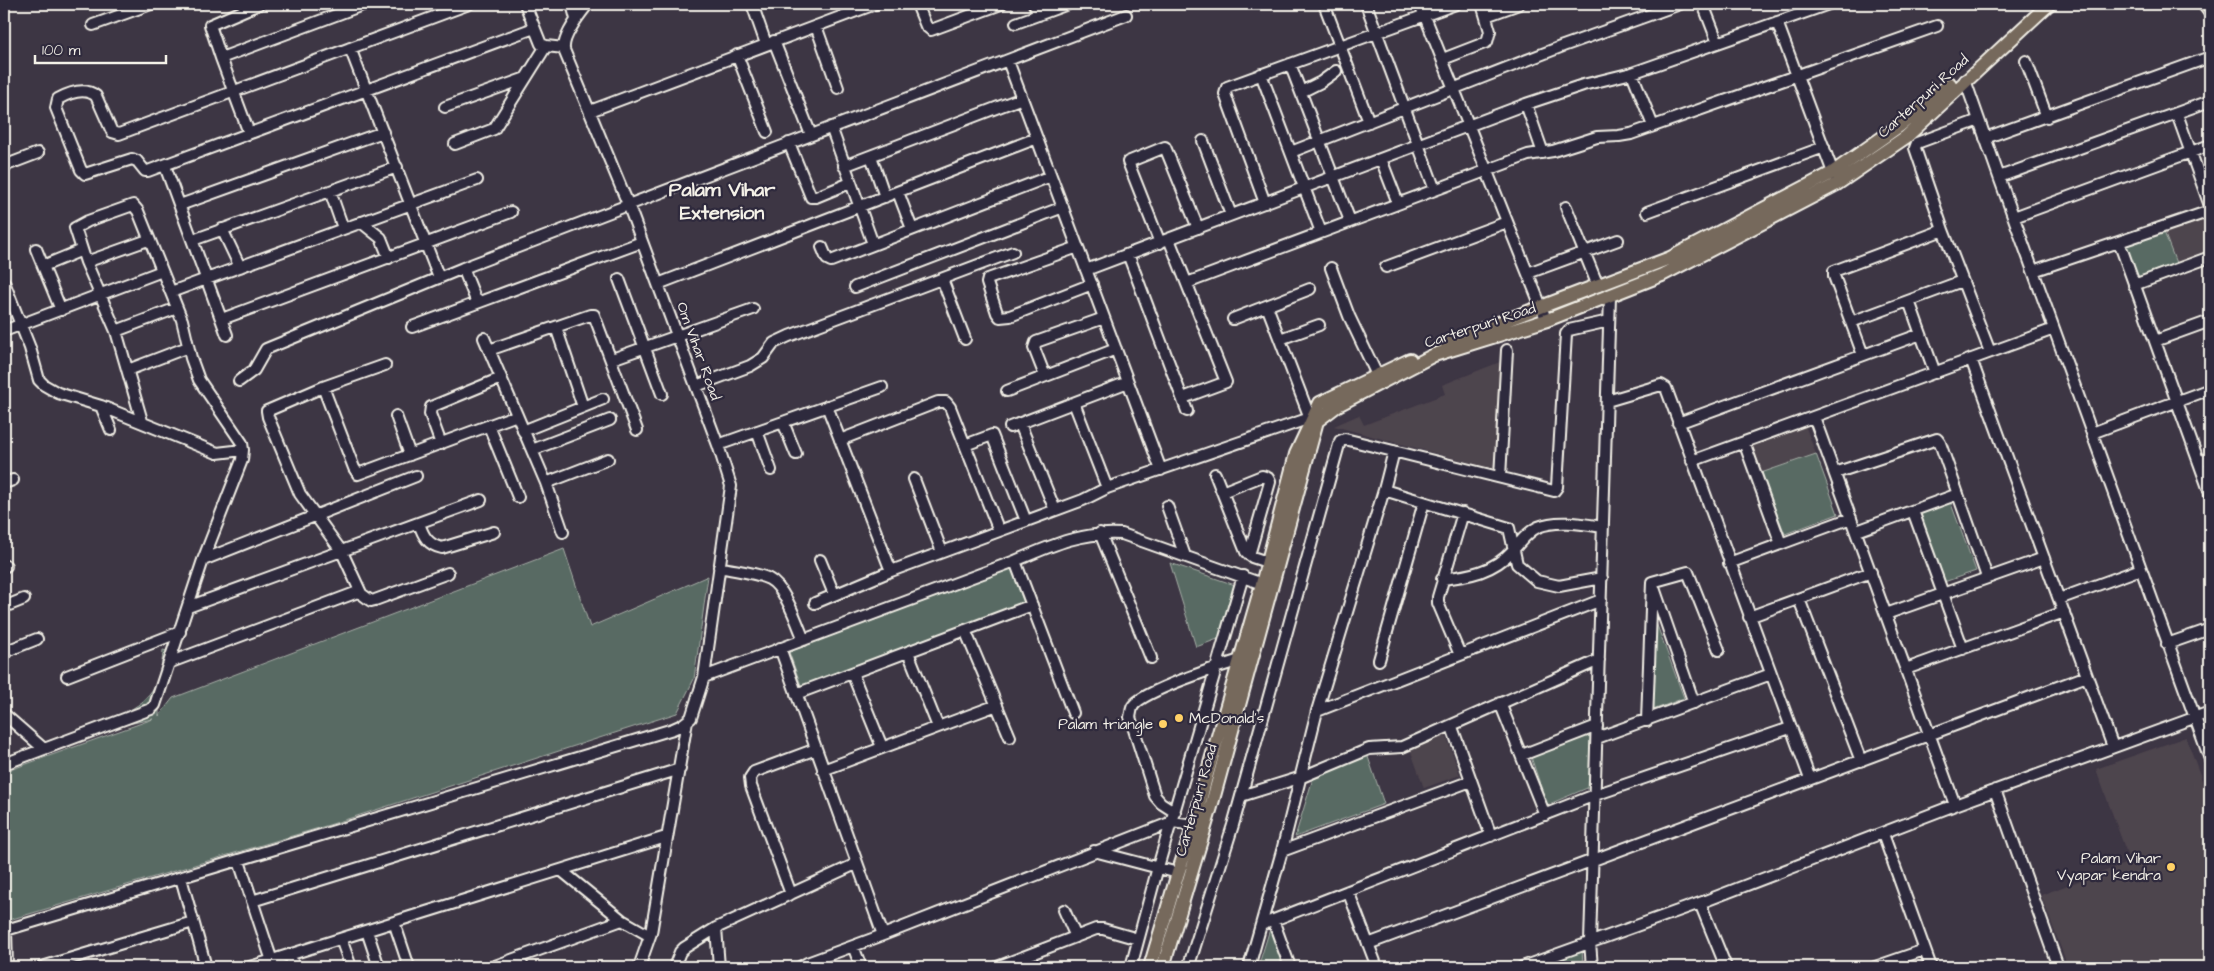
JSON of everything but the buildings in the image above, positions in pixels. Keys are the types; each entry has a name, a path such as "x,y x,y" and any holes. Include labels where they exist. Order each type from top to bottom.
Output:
{"main road":[{"name":"Carterpuri Road","path":"1544,314 1598,286 1670,258 1835,178 2003,39 2037,4"},
{"name":"Carterpuri Road","path":"1163,967 1212,807 1267,586 1313,419 1381,378 1434,355 1544,314 1610,296 1662,275 1835,178 1908,135 2049,4"},
{"path":"2204,4 2210,12"},
{"path":"1898,126 1908,135"},
{"name":"Carterpuri Road","path":"1150,967 1194,825 1240,660 1267,586"}],"street":[{"path":"93,24 151,4"},
{"path":"249,133 210,25 256,4"},
{"path":"221,58 365,4"},
{"path":"469,4 119,134 112,132 96,96 92,92 79,92 58,100 56,108 80,170 85,174 132,159 138,161 145,171 165,166 534,28"},
{"path":"525,4 539,42 546,46 564,48 564,42 576,19 588,4"},
{"path":"572,4 576,19"},
{"path":"752,4 811,135"},
{"path":"590,111 816,26 854,7 874,4"},
{"path":"917,4 926,26 931,30 1001,4"},
{"path":"1034,4 1039,15"},
{"path":"1016,23 1068,4"},
{"path":"1324,4 1369,122"},
{"path":"1366,4 1435,190"},
{"path":"1420,4 1544,314"},
{"path":"1265,202 1224,91 1227,87 1456,4"},
{"path":"1443,59 1487,42 1490,31 1482,4"},
{"path":"1486,16 1519,4"},
{"path":"1291,152 1454,88 1680,4"},
{"path":"1703,4 1718,43"},
{"path":"1086,270 1526,104 1583,85 1632,74 1829,4"},
{"path":"2198,4 2210,20"},
{"path":"239,381 254,370 266,349 463,268 1126,15"},
{"path":"1777,22 1835,178"},
{"path":"816,26 838,88"},
{"path":"1187,283 1528,155 1543,153 1596,137 1619,136 1652,126 1937,26"},
{"path":"455,144 494,129 546,46"},
{"path":"350,48 439,278"},
{"name":"Om Vihar Road","path":"564,48 628,204 718,445 731,486 704,677 693,712 687,721 650,936 639,967"},
{"path":"737,56 767,132"},
{"path":"1985,138 2210,57"},
{"path":"1008,61 1161,470"},
{"path":"2026,61 2047,117"},
{"path":"1290,64 1350,221"},
{"path":"1301,92 1321,82 1336,71"},
{"path":"1261,74 1321,232"},
{"path":"1632,74 1652,126"},
{"path":"445,107 526,78"},
{"path":"1966,80 1999,177 2210,759"},
{"path":"844,166 1022,98"},
{"path":"1999,177 2210,101"},
{"path":"1526,104 1543,153"},
{"path":"2177,114 2210,206"},
{"path":"1979,120 1915,146 1943,230 1990,352"},
{"path":"831,128 873,244"},
{"path":"180,205 384,132"},
{"path":"658,284 1037,138"},
{"path":"1203,142 1232,215"},
{"path":"789,143 811,197 816,198 850,183"},
{"path":"2014,217 2210,145"},
{"path":"1183,398 1226,382 1187,283 1128,162 1165,147 1198,228"},
{"path":"1647,212 1824,147"},
{"path":"4,166 38,153"},
{"path":"871,156 885,197"},
{"path":"1381,159 1398,203"},
{"path":"165,166 227,335"},
{"path":"193,240 397,167"},
{"path":"822,247 827,259 830,261 1051,176"},
{"path":"171,292 477,180"},
{"path":"330,191 343,228"},
{"path":"898,192 912,229"},
{"path":"4,764 151,709 158,701 203,560 242,460 244,450 236,433 199,380 188,347 182,320 138,212 133,205 77,225 75,228 86,262 116,332 142,422"},
{"path":"855,287 1063,207"},
{"path":"1566,207 1598,286"},
{"path":"2033,271 2210,211"},
{"path":"222,319 510,212"},
{"path":"360,222 381,238 390,258"},
{"path":"1386,267 1507,222"},
{"path":"222,229 240,268"},
{"path":"1863,355 1834,276 1834,271 1943,230"},
{"path":"86,262 148,240"},
{"path":"1528,272 1618,240"},
{"path":"412,327 642,242"},
{"path":"2119,242 2210,493"},
{"path":"1078,247 988,279 987,283 997,314 1004,318 1092,284"},
{"path":"36,249 61,310"},
{"path":"42,266 82,250"},
{"path":"696,386 750,366 763,358 771,345 780,340 1013,252"},
{"path":"1128,254 1187,411"},
{"path":"2134,285 2210,258"},
{"path":"463,268 477,303"},
{"path":"1331,268 1348,316 1381,378"},
{"path":"4,331 162,271"},
{"path":"619,279 662,394"},
{"path":"942,279 965,339"},
{"path":"1851,322 1962,281"},
{"path":"4,282 21,325 39,380 44,385 58,393 101,406 217,453 244,450"},
{"path":"1232,319 1310,289"},
{"path":"1592,967 1590,942 1610,296"},
{"path":"1909,301 1934,373"},
{"path":"815,603 891,571 1056,510 1107,488 1313,419 1267,306"},
{"path":"116,332 177,308"},
{"path":"612,359 753,309"},
{"path":"489,350 594,315 637,430"},
{"path":"1045,376 1034,348 1036,342 1104,318"},
{"path":"1189,965 1241,796 1338,444 1345,439 1552,491 1556,490 1566,334 1569,330 1609,321"},
{"path":"2155,341 2210,321"},
{"path":"1280,339 1319,325"},
{"path":"556,327 583,407"},
{"path":"1692,461 2054,329"},
{"path":"1678,423 1921,334"},
{"path":"484,338 546,483 563,532"},
{"path":"128,370 188,347"},
{"path":"1007,391 1116,350"},
{"path":"1500,477 1507,350"},
{"path":"1971,359 2113,747"},
{"path":"385,365 322,387 271,408 267,411 268,417 293,480 308,505 342,552 361,593 366,599 375,600 448,573"},
{"path":"441,444 430,414 431,406 501,378"},
{"path":"1056,510 1015,425 1128,382"},
{"path":"1607,401 1663,385 1810,780"},
{"path":"322,387 356,472 362,473 517,415"},
{"path":"718,445 882,387"},
{"path":"2092,433 2210,389"},
{"path":"523,431 603,399"},
{"path":"840,440 942,401 946,402 950,407 999,531"},
{"path":"1074,403 1107,488"},
{"path":"101,406 111,430"},
{"path":"827,406 891,571"},
{"path":"396,416 410,455"},
{"path":"1814,416 1955,805"},
{"path":"532,450 610,420"},
{"path":"783,422 796,454"},
{"path":"489,426 518,497"},
{"path":"757,431 771,470"},
{"path":"965,445 992,435 1026,521"},
{"path":"1835,473 1937,439 1987,577"},
{"path":"1744,442 1781,544"},
{"path":"1249,967 1302,777 1317,710 1384,490 1394,451"},
{"path":"2199,462 2210,458"},
{"path":"546,483 608,459"},
{"path":"1215,474 1249,555 1273,564"},
{"path":"203,560 416,476"},
{"path":"1222,492 1262,476 1268,478 1270,482 1249,555"},
{"path":"914,479 942,552"},
{"path":"1384,490 1509,528 1513,551 1521,569 1537,581 1547,585 1559,586 1602,578"},
{"path":"1857,531 1958,494"},
{"path":"188,608 481,500"},
{"path":"1379,660 1424,502"},
{"path":"1168,506 1185,556"},
{"path":"1912,510 1963,649"},
{"path":"1460,655 1438,603 1439,589 1463,513"},
{"path":"1729,563 1851,518"},
{"path":"419,523 427,541 435,547 442,548 494,532"},
{"path":"1442,579 1484,572 1513,551 1528,534 1540,526 1561,524 1603,527"},
{"path":"1100,533 1151,658"},
{"path":"704,677 1015,561 1060,542 1100,533 1122,534 1267,586"},
{"path":"1886,614 1943,592 2044,558"},
{"path":"820,560 834,594"},
{"path":"1015,561 1073,712"},
{"path":"719,567 765,577 774,581 790,606 804,640"},
{"path":"2059,599 2141,569"},
{"path":"1652,582 1688,572 1719,650"},
{"path":"1749,617 1871,572"},
{"path":"1131,967 1158,867 1243,576"},
{"path":"1652,582 1694,703"},
{"path":"1646,721 1652,582"},
{"path":"171,662 355,592 361,593"},
{"path":"4,607 24,599"},
{"path":"1800,599 1861,760"},
{"path":"1317,710 1601,600"},
{"path":"796,694 1032,605"},
{"path":"1906,669 2064,612"},
{"path":"2168,644 2210,629"},
{"path":"965,630 1010,738"},
{"path":"67,676 180,632"},
{"path":"4,652 37,639"},
{"path":"780,648 883,935"},
{"path":"908,652 938,727"},
{"path":"1194,825 1173,817 1155,796 1130,717 1132,706 1143,697 1217,667 1240,660"},
{"path":"1241,796 1302,777 1369,749 1402,747 1452,727 1500,703 1599,660"},
{"path":"852,672 882,748"},
{"path":"1597,738 1771,674"},
{"path":"1368,944 2087,676"},
{"path":"1500,703 1545,815"},
{"path":"823,770 997,705"},
{"path":"1522,967 1537,965 1590,942 1700,903 1995,790 2210,712"},
{"path":"4,714 44,749"},
{"path":"7,967 5,928 239,861 673,729 687,721"},
{"path":"1522,755 1597,726"},
{"path":"1452,727 1491,836"},
{"path":"1261,925 1595,795 1790,728"},
{"path":"791,894 751,786 750,778 754,772 816,749"},
{"path":"252,901 680,769"},
{"path":"1282,851 1472,781"},
{"path":"1995,790 2058,967"},
{"path":"800,967 806,963 883,935 1094,851 1173,817"},
{"path":"1883,834 1931,967"},
{"path":"250,967 666,837"},
{"path":"1094,851 1178,873"},
{"path":"239,861 272,960"},
{"path":"674,967 680,952 684,948 716,928 856,864"},
{"path":"562,871 622,920 650,936"},
{"path":"181,878 206,967"},
{"path":"1348,891 1377,967"},
{"path":"1700,903 1726,967"},
{"path":"1064,910 1076,937"},
{"path":"492,967 521,962 622,920"},
{"path":"1273,920 1290,967"},
{"path":"42,967 193,922"},
{"path":"394,922 409,967"},
{"path":"716,928 719,967"},
{"path":"997,967 1096,929 1103,929 1138,939"},
{"path":"368,930 379,967"},
{"path":"341,939 351,967"},
{"path":"853,946 861,967"},
{"path":"1875,967 1924,950"},
{"path":"290,955 294,967"}],"shaded area":[{"path":"2205,216 2210,229 2210,250 2176,263 2164,232"},
{"path":"1500,362 1494,469 1334,426 1359,415 1364,425 1445,394 1442,385"},
{"path":"1805,425 1816,454 1761,473 1751,444"},
{"path":"1446,735 1460,775 1424,788 1410,749"},
{"path":"2186,737 2210,802 2210,967 2068,967 2041,895 2130,862 2096,769"}],"green space":[{"path":"2164,232 2176,263 2137,277 2126,246"},
{"path":"1816,454 1838,514 1785,534 1761,473"},
{"path":"1950,501 1976,571 1944,582 1919,512"},
{"path":"564,549 590,627 708,576 694,679 677,713 329,825 9,920 4,901 4,772 153,719 118,726 109,720 133,708 149,695 159,677 163,650 172,652 159,704 159,716 173,698"},
{"path":"1170,563 1238,586 1223,637 1196,647"},
{"path":"1011,567 1024,603 802,688 789,652"},
{"path":"1654,617 1684,698 1653,710"},
{"path":"1595,733 1592,786 1547,805 1531,757"},
{"path":"1367,754 1384,804 1295,837 1314,775"},
{"path":"1270,929 1286,967 1258,967"},
{"path":"1582,946 1583,967 1551,967 1547,958"}],"place":[{"name":"McDonald's","path":"1179,718"},
{"name":"Palam triangle","path":"1163,724"},
{"name":"Palam Vihar Vyapar kendra","path":"2171,867"}],"district":[{"name":"Palam Vihar Extension","path":"722,200"}]}
